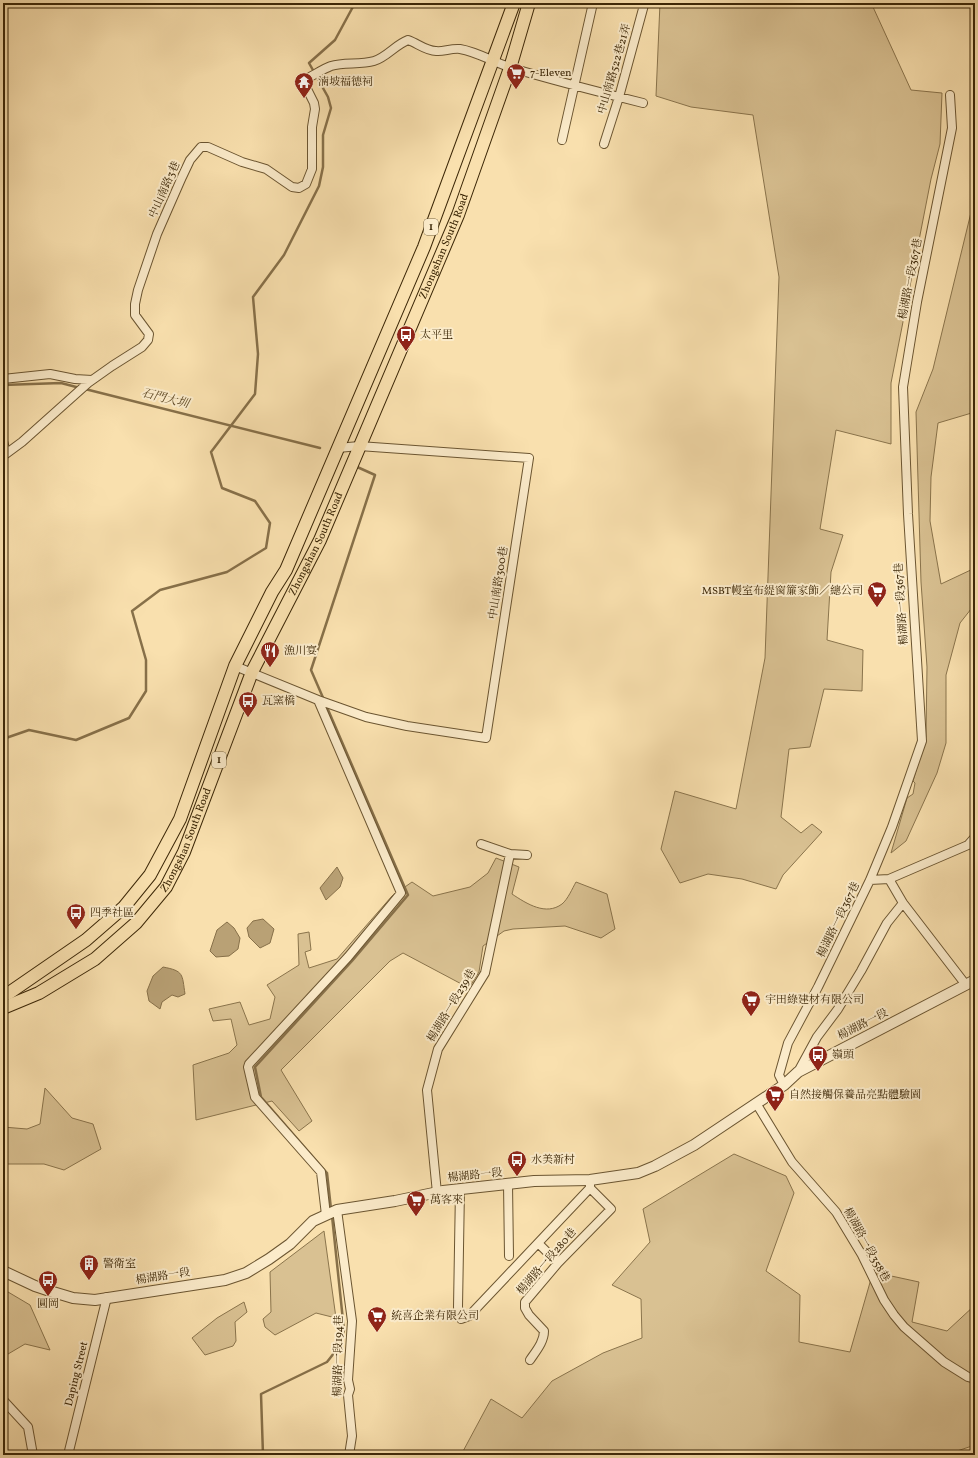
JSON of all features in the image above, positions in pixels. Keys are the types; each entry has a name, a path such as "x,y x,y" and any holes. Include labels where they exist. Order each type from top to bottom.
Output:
{"main road":[{"name":"Zhongshan South Road","path":"6,994 86,940 124,907 150,875 180,819 236,666 272,592 286,570 424,247 514,3"},
{"name":"Zhongshan South Road","path":"3,1008 39,993 95,959 136,923 166,887 184,852 252,672 320,540 458,215 510,68 529,3"}],"street":[{"path":"562,140 593,3"},
{"name":"中山南路522巷21弄","path":"604,144 619,97 642,4"},
{"name":"中山南路3巷","path":"90,382 142,347 148,340 149,334 135,315 135,304 138,290 157,234 182,177 190,160 201,147 208,147 242,162 266,169 292,187 299,188 306,184 312,170 312,127 315,109 314,103 305,85 306,79 332,66 360,64 375,61 388,54 400,43 408,40 416,42 431,51 438,52 446,49 460,49 492,60"},
{"path":"492,60 510,68 643,103"},
{"name":"楊湖路一段367巷","path":"784,1085 779,1075 788,1043 870,880 892,827 922,741 908,514 903,387 917,302 952,128 950,95"},
{"path":"3,379 50,374 90,382"},
{"path":"3,441 4,454 22,442 90,382"},
{"name":"中山南路300巷","path":"322,701 366,717 407,726 486,738 529,458 360,446 338,448"},
{"path":"236,666 322,701"},
{"name":"楊湖路一段194巷","path":"322,701 401,893 348,957 249,1064 248,1067 255,1097 321,1172 331,1212 352,1321 348,1380 350,1389 348,1395 352,1436 350,1455"},
{"path":"870,880 889,879 968,845 975,837"},
{"path":"481,844 510,854 527,855"},
{"name":"楊湖路一段239巷","path":"437,1193 427,1090 438,1049 485,973 510,854"},
{"path":"889,879 903,903 966,985"},
{"path":"798,1072 817,1037 842,1003 887,923 903,903"},
{"name":"楊湖路一段","path":"3,1271 35,1286 73,1298 96,1300 107,1297 225,1280 246,1273 269,1259 290,1244 313,1221 331,1212 460,1189 534,1182 590,1184 638,1172 655,1166 694,1145 784,1085 798,1072 975,980"},
{"path":"3,1008 6,994"},
{"name":"楊湖路一段358巷","path":"756,1103 792,1162 836,1212 862,1255 884,1300 894,1316 904,1327 944,1362 968,1377 975,1379"},
{"path":"508,1184 509,1256"},
{"name":"楊湖路一段280巷","path":"460,1189 458,1307 462,1319 469,1316 538,1243 590,1184 611,1209 558,1263 525,1302 525,1308 544,1331 542,1342 530,1360"},
{"path":"538,1243 558,1263"},
{"name":"Daping Street","path":"68,1455 107,1297"},
{"path":"3,1400 28,1427 33,1455"}],"shaded area":[{"path":"660,3 873,3 873,7 911,90 942,93 940,144 931,179 891,383 891,444 836,430 820,529 843,535 831,572 827,640 863,650 862,691 824,689 810,747 789,749 781,817 801,833 812,824 822,832 783,875 776,889 742,879 708,874 680,883 661,849 675,791 736,809 765,658 779,277 753,115 691,107 656,96"},
{"path":"975,196 975,412 938,423 931,477 930,521 941,584 975,568 975,604 960,623 946,675 946,743 937,773 906,841 891,853 907,798 913,794 915,783 913,781 926,737 927,667 921,582 916,412 933,369"},
{"path":"496,858 519,867 512,894 530,905 543,909 550,909 562,904 568,897 576,882 607,894 615,929 601,938 565,926 513,929 504,931 483,946 479,972 469,988 403,953 390,961 281,1070 312,1121 299,1131 272,1101 196,1120 193,1065 229,1053 237,1045 231,1019 213,1021 209,1009 240,1002 249,1025 270,1019 275,997 267,985 299,965 298,934 309,932 311,950 305,952 309,968 337,959 392,896 412,882 433,896 470,887 488,873"},
{"path":"337,867 343,878 340,887 326,900 320,888"},
{"path":"263,919 274,929 270,943 260,948 249,937 247,928 253,921"},
{"path":"227,922 234,928 240,938 238,949 229,956 216,957 210,951 217,930"},
{"path":"163,967 175,970 181,974 185,994 178,997 172,995 162,1002 160,1009 149,1001 147,991 153,976"},
{"path":"45,1088 72,1118 93,1124 101,1149 64,1170 44,1164 3,1164 3,1127 27,1129 40,1124"},
{"path":"734,1154 786,1176 794,1193 766,1271 800,1295 799,1342 850,1352 873,1272 919,1282 912,1322 947,1331 975,1305 975,1445 945,1455 461,1455 491,1399 522,1418 552,1381 603,1353 642,1338 641,1299 612,1285 650,1242 643,1209"},
{"path":"324,1231 336,1318 316,1313 275,1335 265,1327 263,1319 271,1312 270,1272"},
{"path":"3,1289 30,1305 50,1350 25,1344 3,1357"},
{"path":"244,1302 247,1312 235,1322 236,1341 233,1346 205,1355 192,1338 217,1318"}],"waterway":[{"path":"3,739 29,730 76,740 129,718 146,691 146,660 132,611 160,590 227,572 266,548 270,523 255,501 222,488 211,452 255,394 258,354 253,297 284,255 319,186 323,167 323,135 331,108 328,97 309,63 335,40 355,3"},
{"name":"石門大圳","path":"3,385 61,383 80,388"},
{"name":"石門大圳","path":"85,389 320,448"},
{"path":"324,700 311,670 375,475 355,466"},
{"path":"326,705 408,895 352,961 255,1067 261,1097 327,1173 331,1209"},
{"path":"263,1455 261,1394 327,1362 338,1348 344,1330 332,1216"}],"place":[{"name":"7-Eleven","path":"516,90"},
{"name":"湳坡福德祠","path":"304,99"},
{"name":"太平里","path":"406,352"},
{"name":"MSBT幔室布緹窗簾家飾／總公司","path":"877,608"},
{"name":"漁川宴","path":"270,668"},
{"name":"瓦窯橋","path":"248,718"},
{"name":"四季社區","path":"76,930"},
{"name":"宇田綠建材有限公司","path":"751,1017"},
{"name":"嶺頭","path":"818,1072"},
{"name":"自然接觸保養品亮點體驗園","path":"775,1112"},
{"name":"水美新村","path":"517,1177"},
{"name":"萬客來","path":"416,1217"},
{"name":"警衛室","path":"89,1281"},
{"name":"圓岡","path":"48,1297"},
{"name":"統喜企業有限公司","path":"377,1333"}]}
